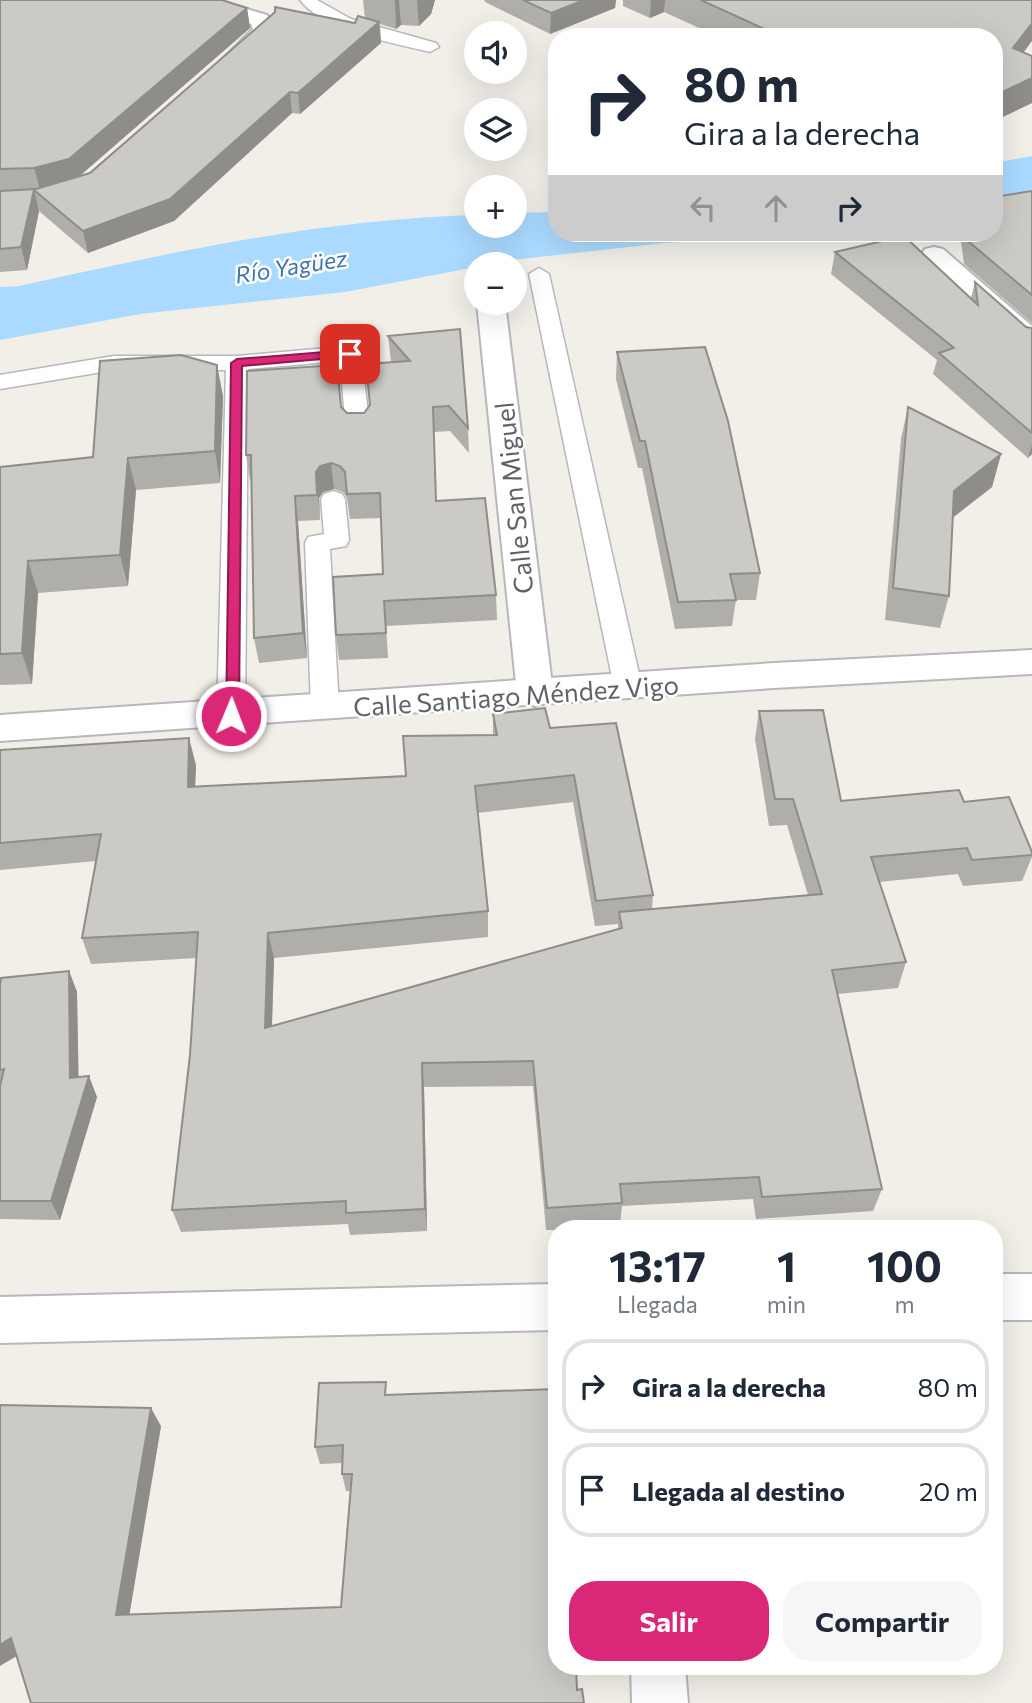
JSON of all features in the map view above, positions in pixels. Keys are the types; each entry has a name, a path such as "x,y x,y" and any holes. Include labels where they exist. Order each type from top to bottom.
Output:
{"street":[{"path":"194,0 252,17 259,20 265,30 220,72"},
{"path":"934,255 1032,341"},
{"name":"Calle San Miguel","path":"492,315 535,693"},
{"name":"Calle Santiago Méndez Vigo","path":"0,728 231,716 901,667 1032,662"},
{"path":"1003,1297 1032,1297"},
{"path":"0,1320 548,1307"},
{"path":"658,1675 660,1703"}],"lane":[{"path":"308,0 314,9 334,17 430,47"},
{"path":"539,274 628,688"},
{"path":"0,383 114,363 237,363 350,354 358,430"},
{"path":"231,716 237,363"},
{"path":"326,708 317,542 337,540 333,499"}],"water":[{"path":"1032,156 1032,205 1003,210 1003,161"},
{"name":"Río Yagüez","path":"548,212 548,242 680,242 527,258 527,252 464,252 464,269 345,292 140,314 0,340 0,287 19,286 246,240 360,223 464,216 464,238 527,238 527,213"}],"building":[{"path":"0,0 222,0 247,8 69,159 34,168 0,169"},
{"path":"523,0 584,0 551,13"},
{"path":"701,0 1032,0 1032,23 1013,48 1032,56 1032,78 1003,92 1003,28 762,28"},
{"path":"275,7 355,23 358,16 379,22 298,93 290,92 170,199 83,231 34,190 21,247 0,249 0,191 36,189 90,173 275,12"},
{"path":"1032,191 1032,295 969,242 1003,242 1003,196"},
{"path":"878,242 910,242 978,305 975,282 1026,327 1032,328 1032,433 939,353 954,348 835,252"},
{"path":"460,329 468,428 449,406 433,407 436,501 485,498 496,595 384,601 386,633 336,635 333,577 383,574 380,493 347,494 345,472 340,466 331,463 320,466 316,472 317,495 295,496 303,633 254,638 251,455 246,455 247,371 337,365 341,407 347,413 364,413 370,405 366,364 410,361 388,336"},
{"path":"705,347 728,421 760,573 730,574 736,600 678,602 645,441 640,441 617,352"},
{"path":"181,355 217,365 215,451 128,458 120,555 28,561 22,653 0,654 0,467 93,457 100,361"},
{"path":"908,407 1001,454 954,491 949,596 893,588"},
{"path":"545,708 550,728 616,723 653,895 596,901 574,775 475,786 488,911 268,933 265,1028 622,928 619,912 822,894 793,799 775,799 759,711 823,710 841,801 959,790 964,802 1009,797 1032,852 1032,855 972,860 967,848 871,857 906,962 832,970 882,1189 762,1197 759,1177 620,1184 622,1203 547,1208 533,1061 422,1063 425,1209 346,1213 346,1201 172,1210 190,1055 198,932 82,938 101,834 0,843 0,750 189,738 188,787 406,776 403,736 497,735 493,714"},
{"path":"69,971 70,1078 89,1076 51,1201 0,1201 0,1086 4,1069 0,1070 1,978"},
{"path":"386,1382 385,1395 548,1389 548,1675 576,1675 577,1690 582,1689 584,1703 31,1703 11,1638 0,1645 0,1405 151,1408 116,1615 341,1607 352,1474 342,1474 343,1445 315,1447 319,1383"}],"route":[{"path":"231,716 237,363 350,354"}]}
